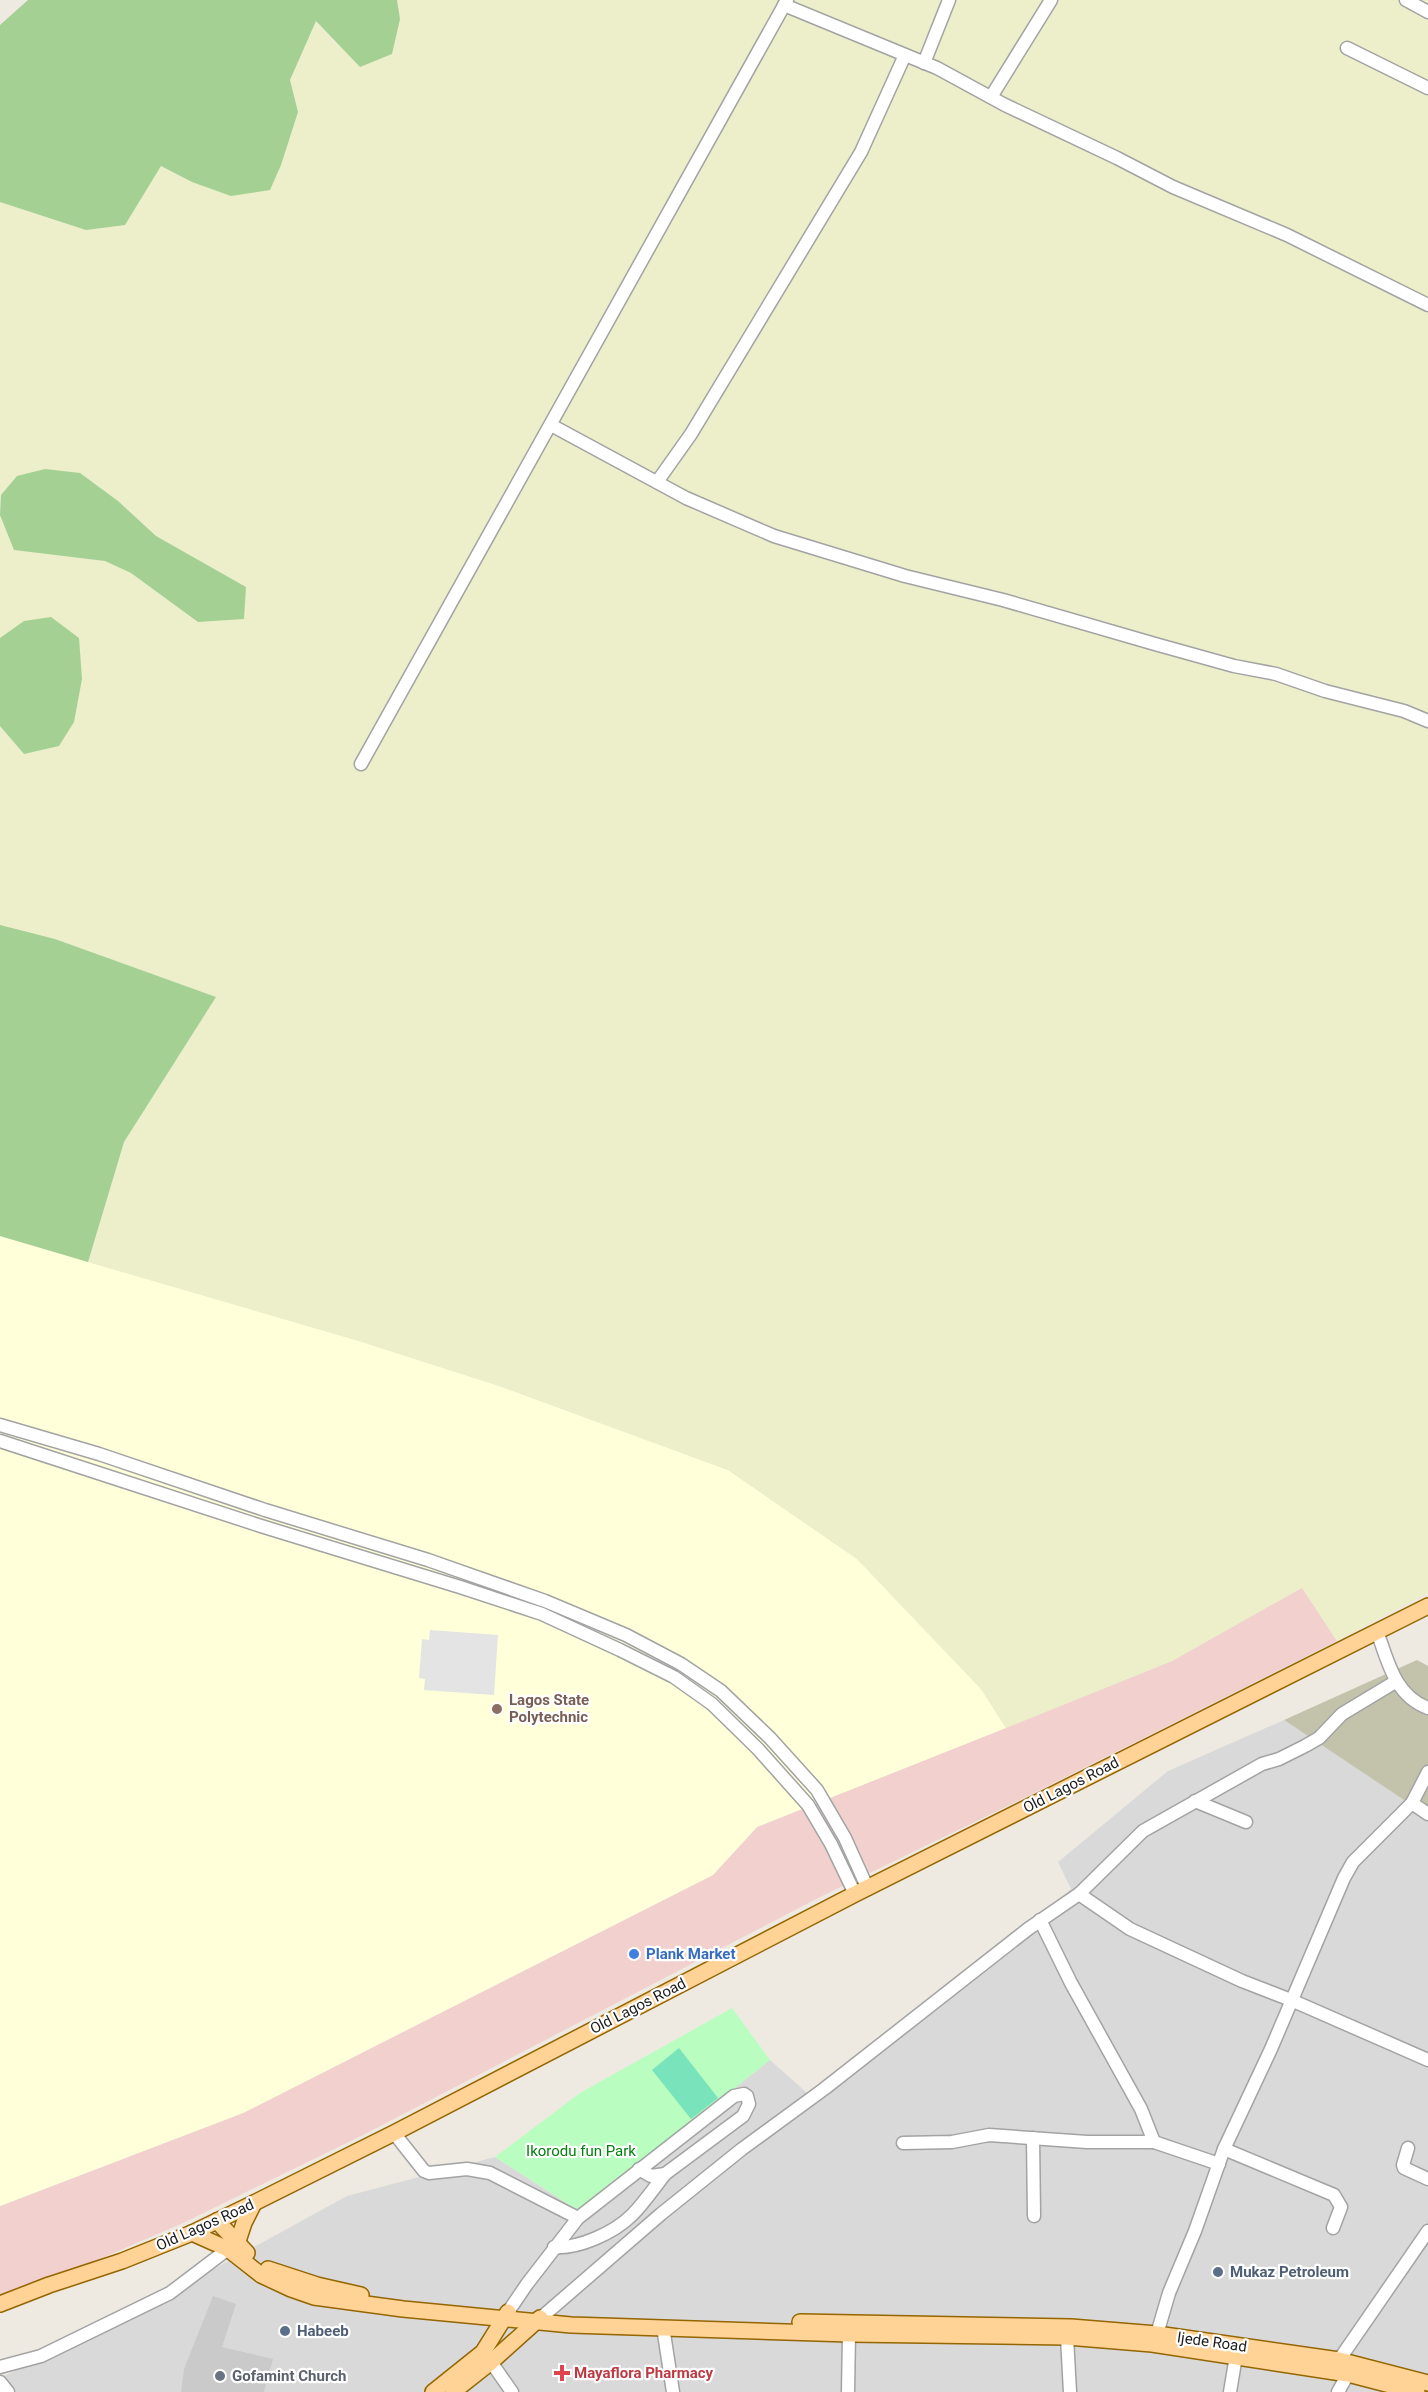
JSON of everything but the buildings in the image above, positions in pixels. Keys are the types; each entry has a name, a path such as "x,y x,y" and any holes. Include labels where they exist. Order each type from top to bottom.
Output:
{"main road":[{"name":"Old Lagos Road","path":"0,2304 122,2261 192,2233 254,2203 862,1891 1428,1606"},
{"path":"233,2246 254,2203"},
{"path":"217,2221 233,2246"},
{"path":"192,2233 233,2246 269,2270 317,2285 414,2303 506,2316 663,2327 849,2334 992,2332"},
{"path":"433,2392 483,2352 506,2316"},
{"path":"453,2392 539,2319 992,2332"},
{"name":"Ijede Road","path":"992,2332 1071,2327 1157,2334 1339,2360 1428,2383"},
{"name":"Ijede Road","path":"992,2332 1152,2344 1348,2374 1417,2392"}],"street":[{"path":"924,63 949,0"},
{"path":"991,97 1035,23 1052,0"},
{"path":"1406,0 1428,12"},
{"path":"361,764 786,2 950,74 991,97 1173,187 1287,235 1428,304"},
{"path":"1347,48 1428,88"},
{"path":"657,482 691,434 778,286 849,173 877,119 905,55"},
{"path":"551,425 686,498 774,536 905,576 1003,600 1234,666 1276,674 1325,691 1404,711 1428,722"},
{"path":"0,1425 99,1454 298,1521 428,1560 545,1601 626,1635 681,1664 721,1691 770,1738 817,1790 845,1838 862,1891"},
{"path":"0,1441 272,1530 542,1614 674,1677 712,1704 758,1749 808,1805 862,1891"},
{"path":"1377,1631 1395,1682 1416,1704 1428,1708"},
{"path":"539,2319 713,2171 824,2089 1041,1920 1079,1894 1143,1831 1262,1764 1279,1759 1305,1746 1318,1738 1342,1714 1395,1682"},
{"path":"1157,2334 1169,2293 1195,2231 1224,2149 1344,1878 1353,1862 1412,1803 1428,1772"},
{"path":"1195,1801 1246,1822"},
{"path":"1412,1803 1428,1814"},
{"path":"1079,1894 1130,1929 1242,1981 1428,2060"},
{"path":"1041,1920 1071,1983 1141,2109 1154,2142"},
{"path":"506,2316 554,2247 578,2218 734,2096 744,2094 747,2096 749,2104 743,2116 664,2174 637,2210 622,2224 579,2246 554,2247"},
{"path":"394,2133 424,2171 437,2173 467,2169 490,2173 578,2218"},
{"path":"903,2143 952,2142 989,2136 1087,2142 1154,2142 1219,2164"},
{"path":"1033,2138 1034,2216"},
{"path":"1407,2148 1404,2168 1428,2179"},
{"path":"1224,2149 1334,2195 1341,2207 1332,2228"},
{"path":"639,2169 651,2176 664,2174"},
{"path":"1339,2360 1428,2231"},
{"path":"0,2367 41,2356 162,2297 233,2246"},
{"path":"663,2327 673,2392"},
{"path":"848,2392 849,2334"},
{"path":"1067,2337 1070,2392"},
{"path":"1230,2392 1236,2356"},
{"path":"491,2362 512,2392"},
{"path":"1338,2392 1348,2374"},
{"path":"0,2382 8,2392"}],"shaded area":[{"path":"397,0 1428,0 1428,1593 1337,1641 1302,1588 1172,1661 1006,1728 981,1689 857,1559 728,1470 499,1386 359,1341 88,1262 124,1142 216,997 55,939 0,925 0,726 24,754 0,638 0,515 15,550 105,561 131,573 198,622 246,587 156,536 118,501 80,473 1,495 0,508 0,202 86,230 125,225 160,166 192,182 298,112 290,80 316,21 335,43 400,19"},
{"name":"Lagos State Polytechnic","path":"0,1236 359,1341 499,1386 728,1470 857,1559 981,1689 1006,1728 757,1827 713,1875 243,2113 0,2206"},
{"name":"Plank Market","path":"1302,1587 1337,1641 1022,1799 818,1898 363,2135 183,2223 0,2302 0,2206 243,2113 713,1875 757,1827 1172,1661"},
{"path":"430,1630 498,1635 494,1695 424,1690 425,1679 419,1678 422,1639 429,1640"},
{"path":"1417,1660 1428,1666 1428,1816 1284,1720"},
{"path":"1284,1720 1428,1816 1428,2392 0,2392 0,2378 128,2316 347,2196 495,2157 579,2211 770,2060 816,2101 1071,1889 1058,1862 1168,1771"},
{"path":"213,2296 236,2304 222,2347 273,2359 264,2392 181,2392 184,2369"}],"green space":[{"path":"28,0 397,0 400,19 392,54 360,67 316,21 290,80 298,112 281,165 270,190 231,196 192,182 161,166 125,225 86,230 0,202 0,25"},
{"path":"45,469 80,473 118,501 156,536 246,587 244,619 198,622 131,573 105,561 14,550 0,515 1,495 17,476"},
{"path":"51,617 79,638 82,679 74,722 59,746 24,754 0,726 0,638 24,621"},
{"path":"0,925 55,939 216,997 124,1142 88,1262 0,1236"},
{"name":"Ikorodu fun Park","path":"732,2008 770,2060 579,2211 495,2157 580,2093"},
{"path":"679,2048 718,2098 691,2119 652,2070"}],"place":[{"name":"Lagos State Polytechnic","path":"497,1709"},
{"name":"Plank Market","path":"634,1954"},
{"name":"Mukaz Petroleum","path":"1218,2272"},
{"name":"Habeeb","path":"285,2331"},
{"name":"Mayaflora Pharmacy","path":"562,2373"},
{"name":"Gofamint Church","path":"220,2376"}]}
